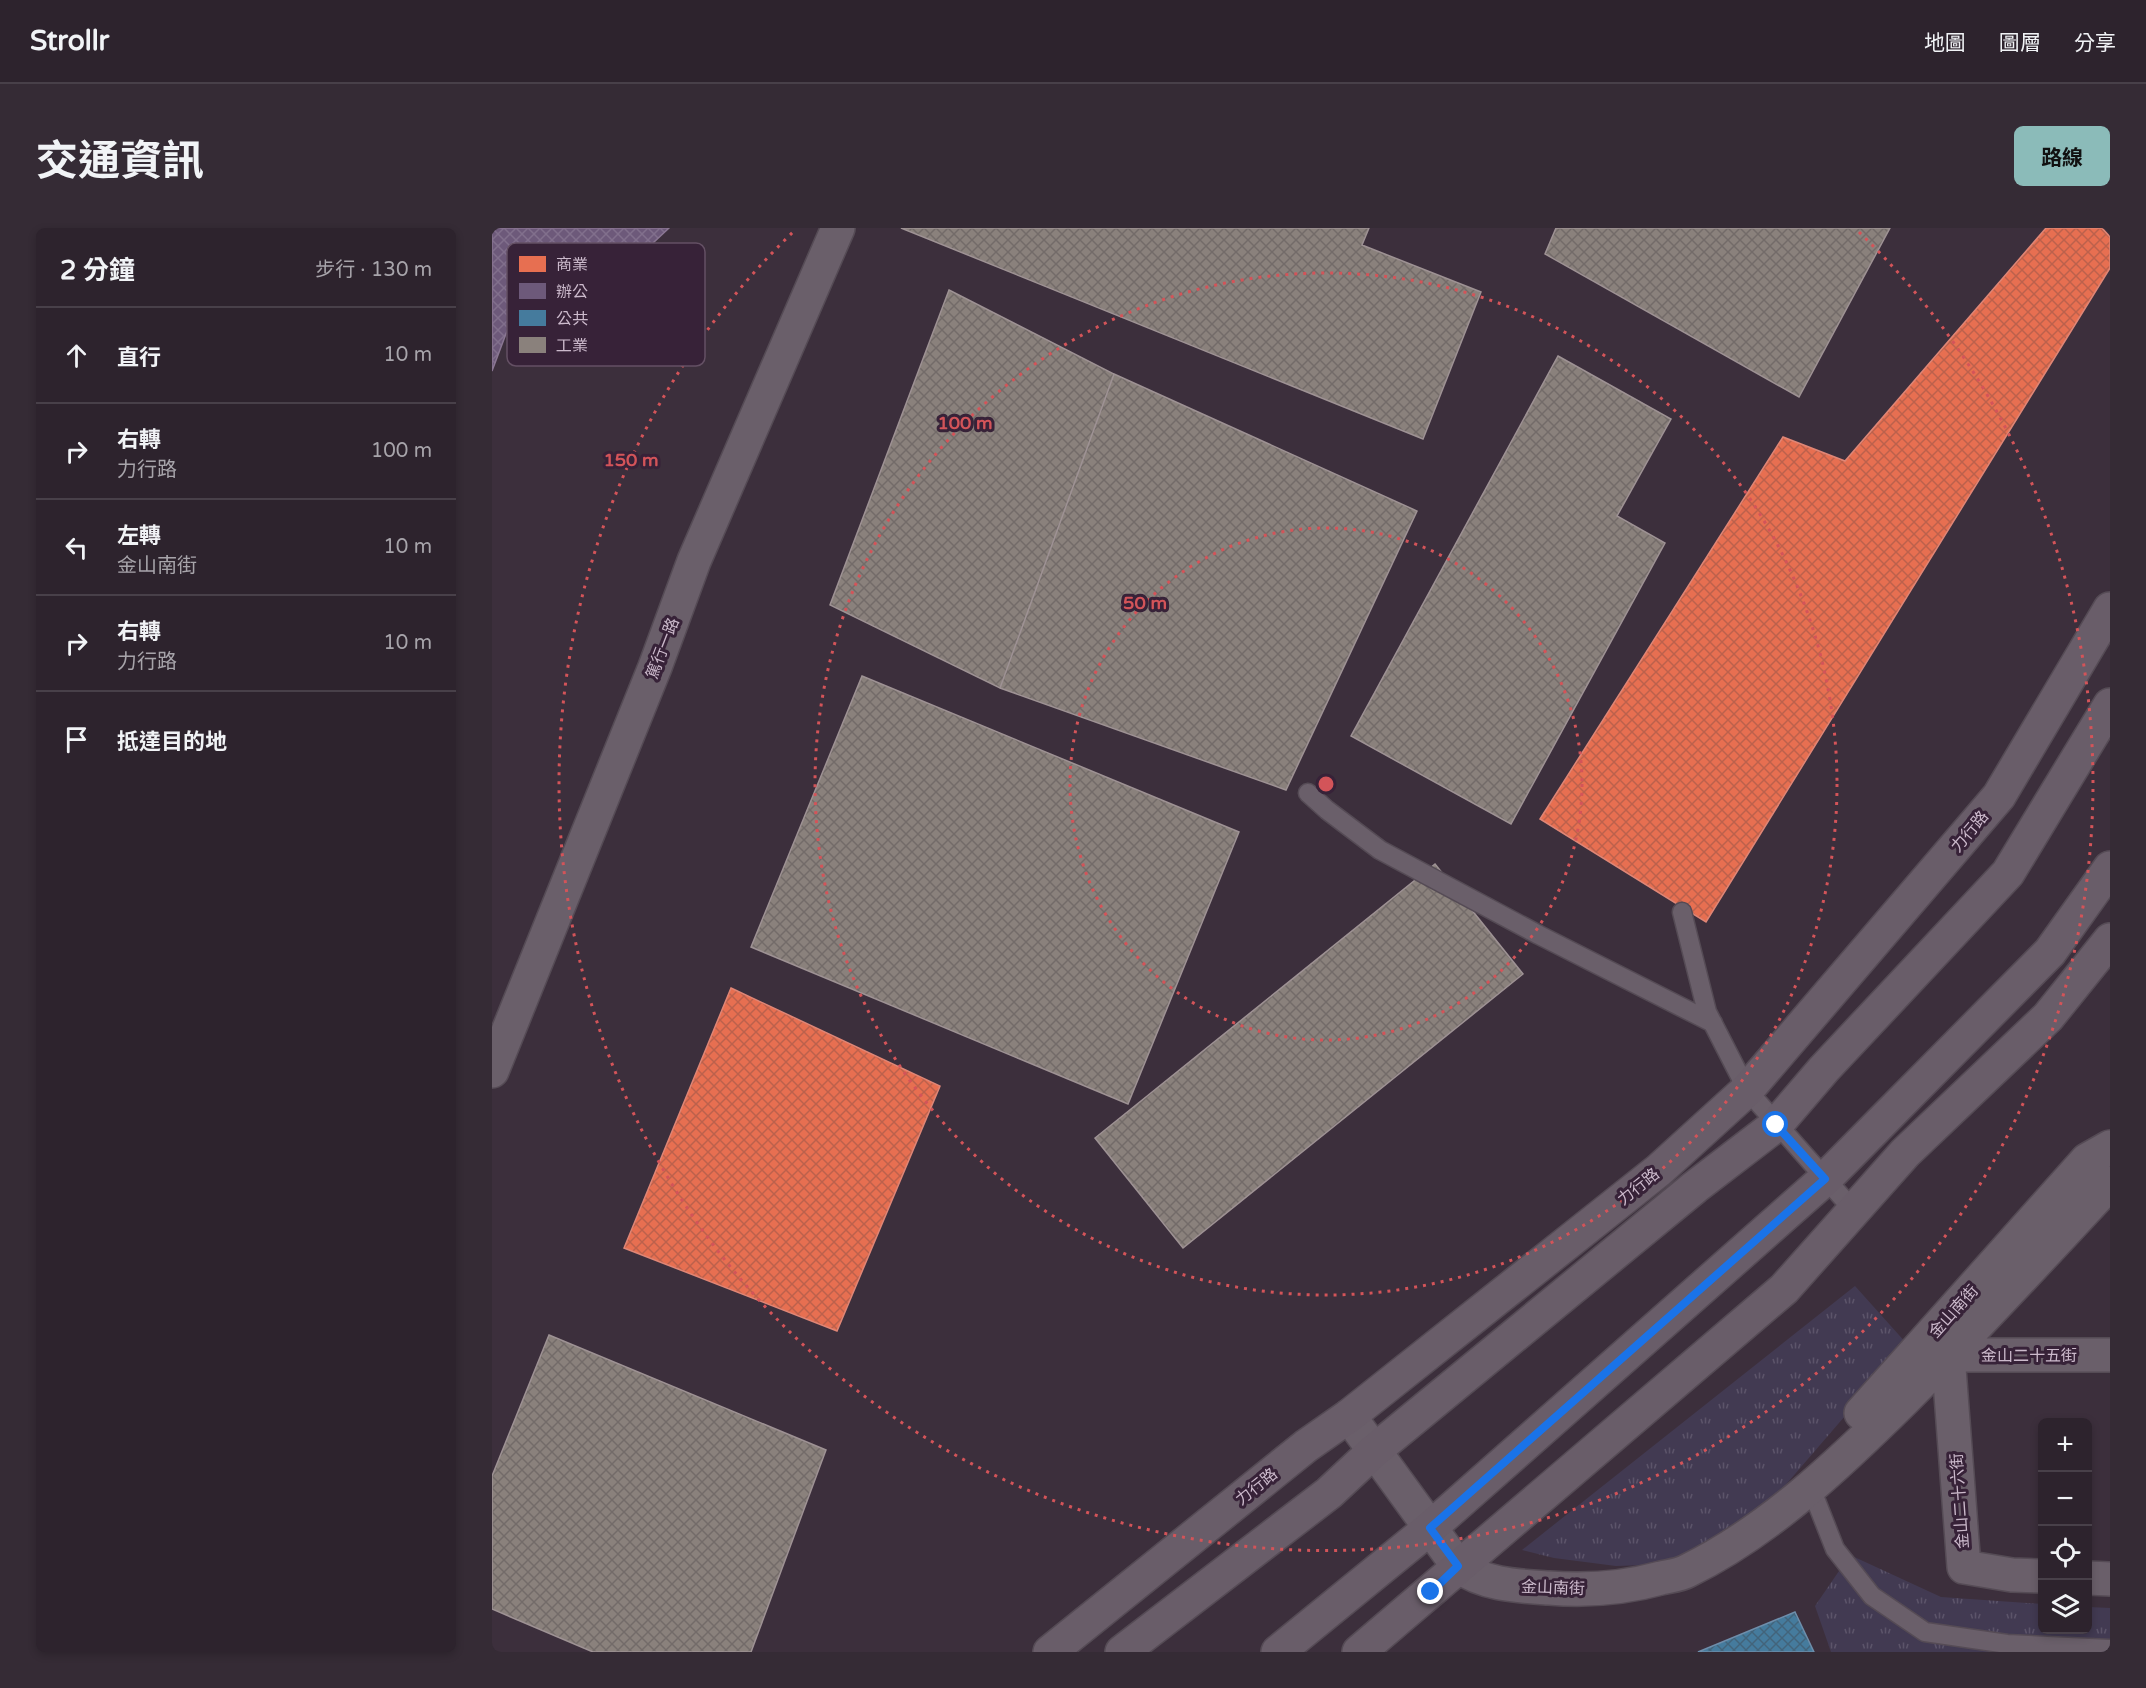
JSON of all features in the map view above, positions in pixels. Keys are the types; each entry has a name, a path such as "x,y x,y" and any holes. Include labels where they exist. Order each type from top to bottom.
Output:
{"street":[{"name":"篤行一路","path":"492,1071 651,678 694,561 838,228"},
{"name":"力行路","path":"1050,1652 1297,1454 1349,1416 1659,1170 1747,1090 1999,796 2110,609"},
{"path":"1122,1652 1329,1493 1374,1451 1695,1187 1776,1125 1824,1069 2008,873 2110,705"},
{"path":"1278,1652 1430,1528 1825,1179 2050,952 2110,868"},
{"path":"1359,1652 1784,1289 1855,1212 1905,1153 2048,1017 2110,940"},
{"name":"金山南街","path":"1810,1488 1823,1456 2087,1160 2110,1147"},
{"name":"金山南街","path":"1349,1416 1458,1566 1471,1575 1506,1585 1568,1590 1630,1586 1686,1572 1744,1537 1810,1488 1845,1458 1948,1355 2110,1183"},
{"name":"金山二十五街","path":"1948,1355 2110,1355"},
{"name":"金山二十六街","path":"1948,1355 1964,1567 2012,1575 2038,1576"},
{"path":"2092,1578 2110,1579"}],"lane":[{"path":"1308,793 1380,850 1539,935 1713,1023"},
{"path":"1682,912 1707,1012 1747,1090 1855,1212"},
{"path":"1810,1488 1834,1549 1872,1596 1925,1632 2007,1644 2110,1649"}],"green space":[{"path":"1855,1286 1907,1344 1776,1496 1676,1564 1616,1566 1554,1558 1522,1550"},
{"path":"1850,1555 1941,1597 2038,1604 2038,1634 2092,1634 2092,1607 2110,1608 2110,1652 1831,1652 1815,1606"}],"building: 商業":[{"path":"2046,228 2102,228 2110,237 2110,268 1706,922 1540,819 1783,437 1845,461"},
{"path":"731,988 940,1086 837,1331 624,1248"}],"building: 辦公":[{"path":"492,228 669,228 653,243 507,243 507,331 492,371"}],"building: 公共":[{"path":"1795,1612 1814,1652 1698,1652"}],"building: 工業":[{"path":"901,228 1369,228 1362,245 1481,292 1423,439"},
{"path":"1556,228 1890,228 1799,397 1545,254"},
{"path":"949,290 1114,374 1000,688 830,605"},
{"path":"1558,356 1671,419 1617,516 1665,543 1511,824 1351,736"},
{"path":"1114,374 1417,511 1286,790 1000,688"},
{"path":"862,676 1239,832 1128,1104 751,947"},
{"path":"1435,864 1523,974 1183,1248 1095,1138"},
{"path":"549,1335 826,1450 751,1652 593,1652 492,1609 492,1476"}],"route":[{"path":"1431,1592 1458,1566 1430,1528 1825,1179 1776,1125"}]}
